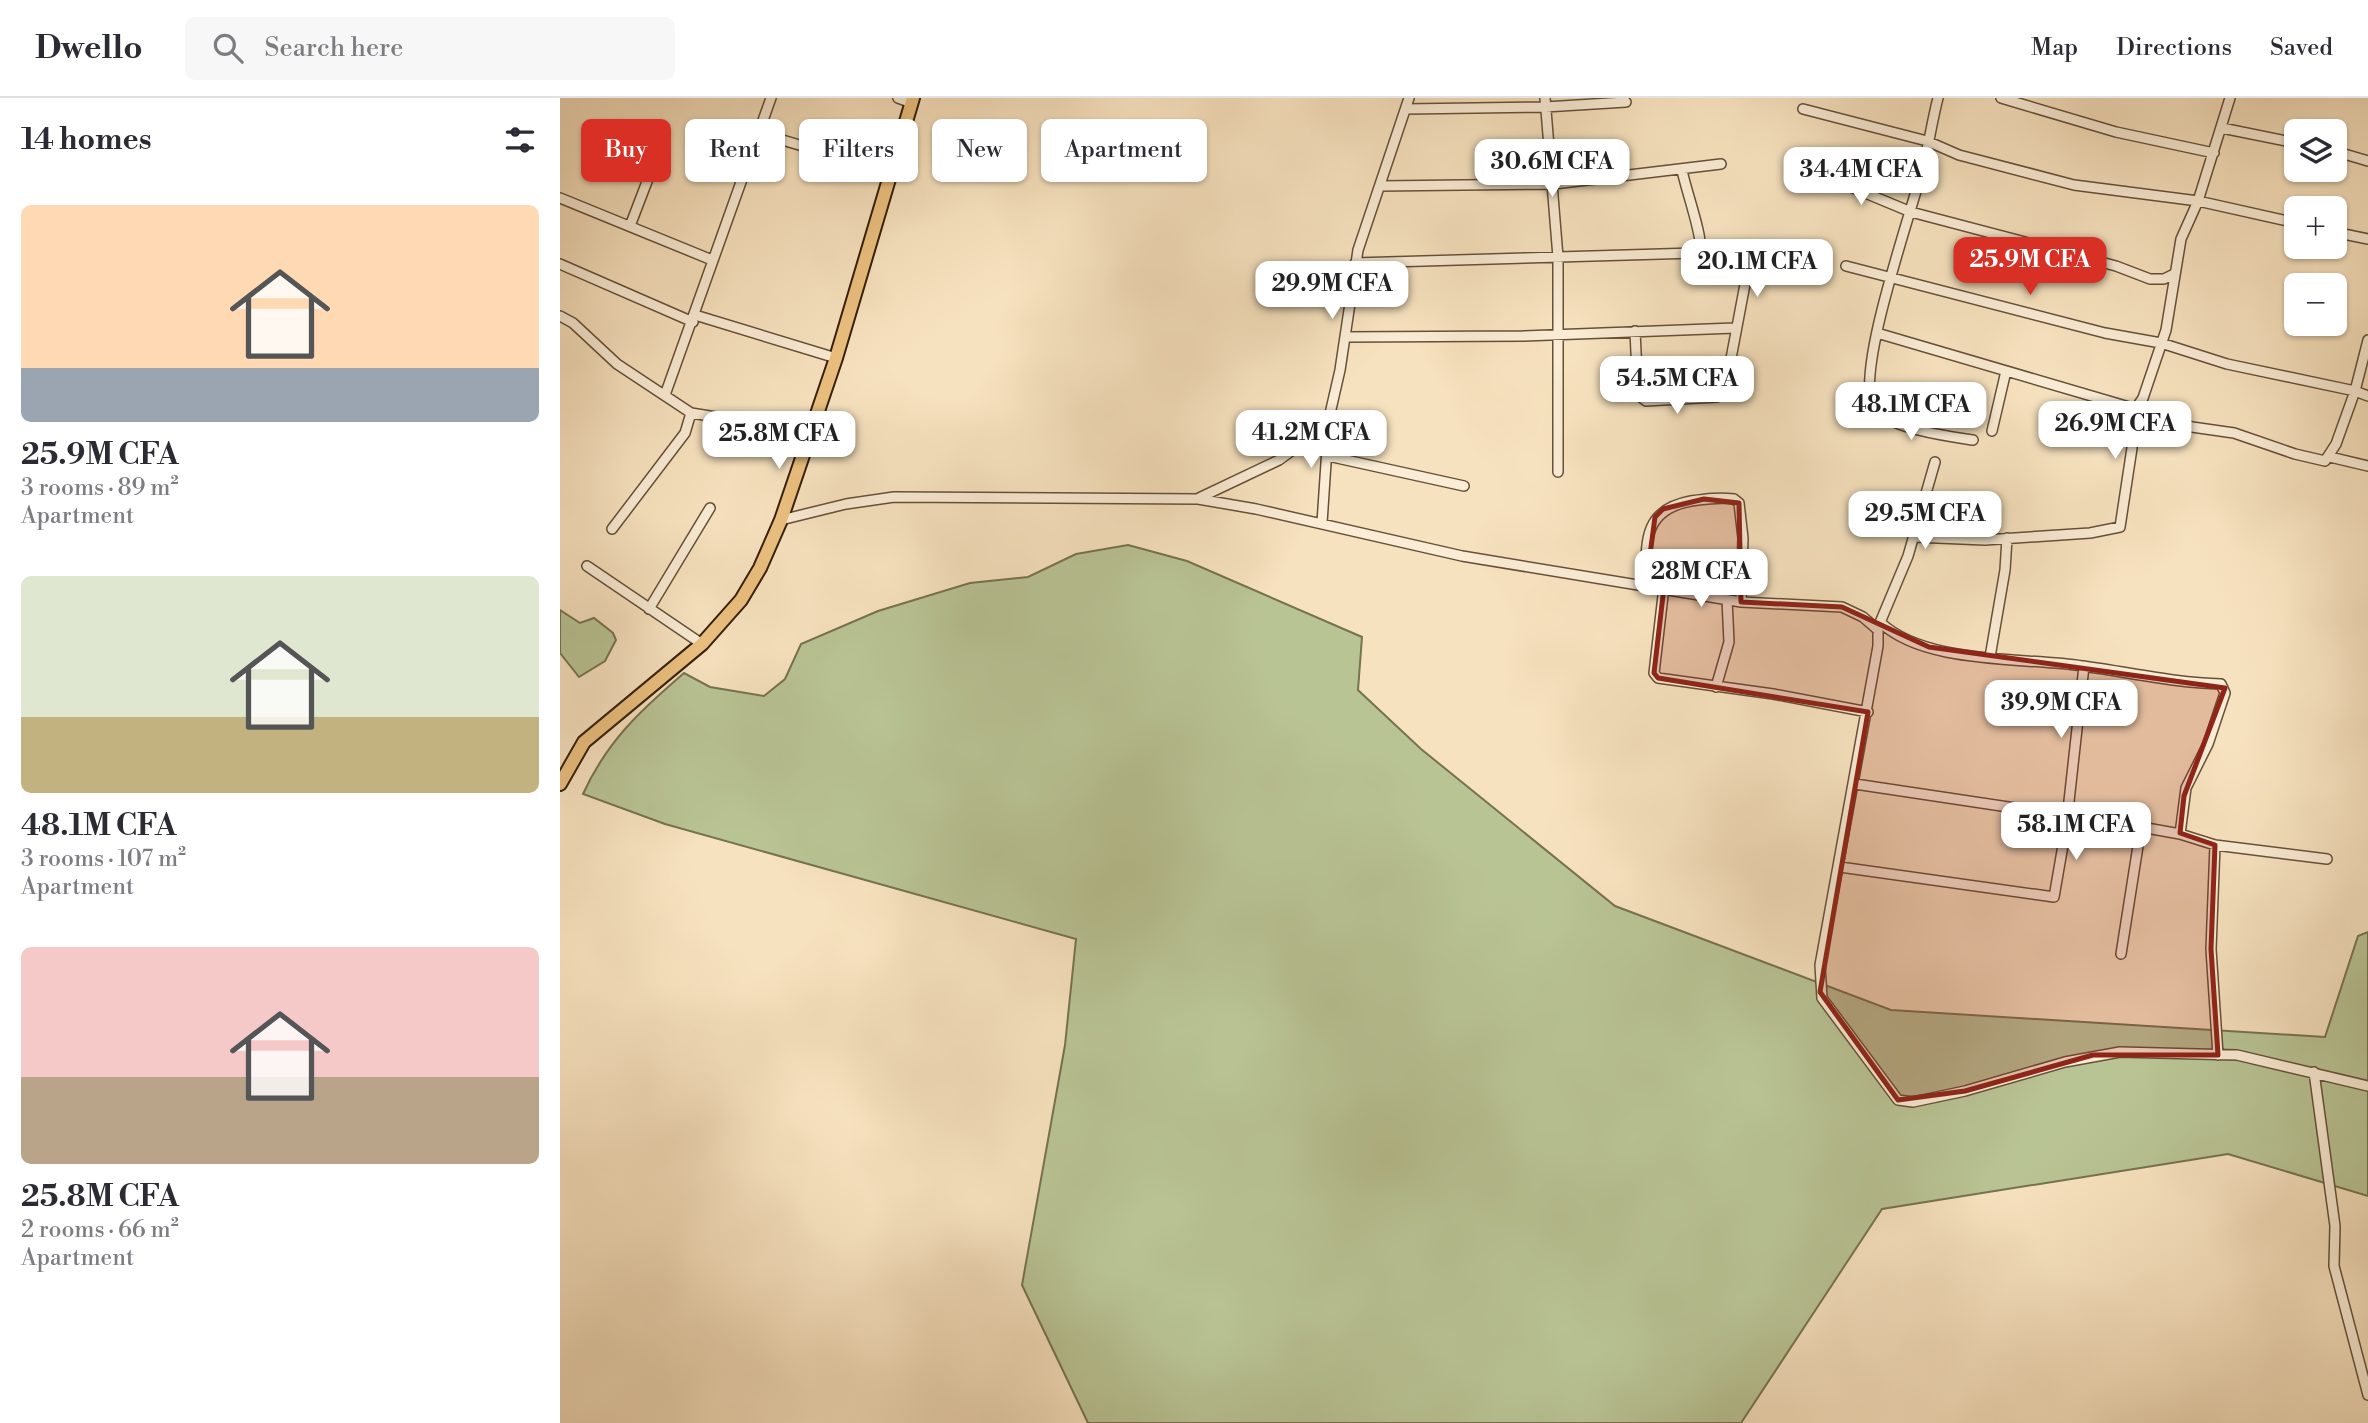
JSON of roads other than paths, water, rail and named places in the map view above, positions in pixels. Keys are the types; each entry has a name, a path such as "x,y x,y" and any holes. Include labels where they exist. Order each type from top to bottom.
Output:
{"main road":[{"path":"907,119 913,100"},
{"path":"560,784 584,742 702,644 741,600 760,568 781,520 836,358 887,182"}],"street":[{"path":"764,119 771,98"},
{"path":"898,98 913,100"},
{"path":"1322,523 1328,456 1328,418 1346,337 1355,263 1409,98"},
{"path":"1938,98 1911,212 1877,333 1871,371 1875,410 1900,423 1924,431 1973,440"},
{"path":"2001,98 2116,132 2214,153"},
{"path":"1914,537 2007,538 2090,533 2120,527 2135,410 2161,343 2181,239 2198,201 2230,98"},
{"path":"1406,109 1545,102 1626,102"},
{"path":"1545,102 1558,257 1558,472"},
{"path":"1803,109 1927,141 1959,155 2074,185 2198,201 2284,220"},
{"path":"2222,128 2284,140"},
{"path":"2347,155 2368,161"},
{"path":"1380,186 1553,184 1721,164"},
{"path":"1355,263 1695,253 1700,249 1702,239 1691,212 1682,170"},
{"path":"1822,175 1911,212 2116,266 2150,279 2164,279 2174,274"},
{"path":"630,226 647,182"},
{"path":"665,395 741,182"},
{"path":"560,198 712,260"},
{"path":"2347,235 2368,239"},
{"path":"1635,331 1638,395 1641,399 1699,400 1722,393 1749,263"},
{"path":"560,264 694,319 836,358"},
{"path":"1846,266 1892,275 2105,333 2161,343 2227,364 2368,396"},
{"path":"560,316 573,323 617,364 691,413 811,432"},
{"path":"1346,337 1556,335 1735,328"},
{"path":"1877,333 2192,427 2234,433 2295,454 2325,461 2330,457 2355,391 2368,340"},
{"path":"1992,431 2006,371"},
{"path":"2057,432 2112,424 2135,410"},
{"path":"612,529 656,475 685,433 691,413"},
{"path":"1198,499 1279,460 1305,441 1328,418"},
{"path":"1328,456 1464,486"},
{"path":"2330,457 2368,467"},
{"path":"1935,462 1914,537 1879,626 1868,712 1820,965 1819,992 1898,1100 1913,1102 1965,1091 2093,1055 2120,1052 2259,1058 2368,1086"},
{"path":"781,520 846,504 894,497 1198,499 1322,523 1462,556 1646,584 1741,602 1842,607 1902,637 1929,647 1990,657 2084,666 2182,682 2221,684 2225,688 2213,731 2186,788 2180,834"},
{"path":"1646,584 1650,531 1655,517 1663,509 1704,499 1734,499 1739,503 1743,538 1741,602"},
{"path":"649,609 710,508"},
{"path":"1990,657 2005,570 2007,538"},
{"path":"587,566 702,644"},
{"path":"1664,587 1654,673 1664,681 1868,712"},
{"path":"1716,687 1729,642 1727,600"},
{"path":"1840,867 2051,898 2056,895 2084,666"},
{"path":"1855,785 2141,827 2180,834 2215,845 2328,859"},
{"path":"2121,954 2141,827"},
{"path":"2215,845 2211,949 2218,1055"},
{"path":"2314,1072 2336,1226 2334,1266 2368,1395"}]}
